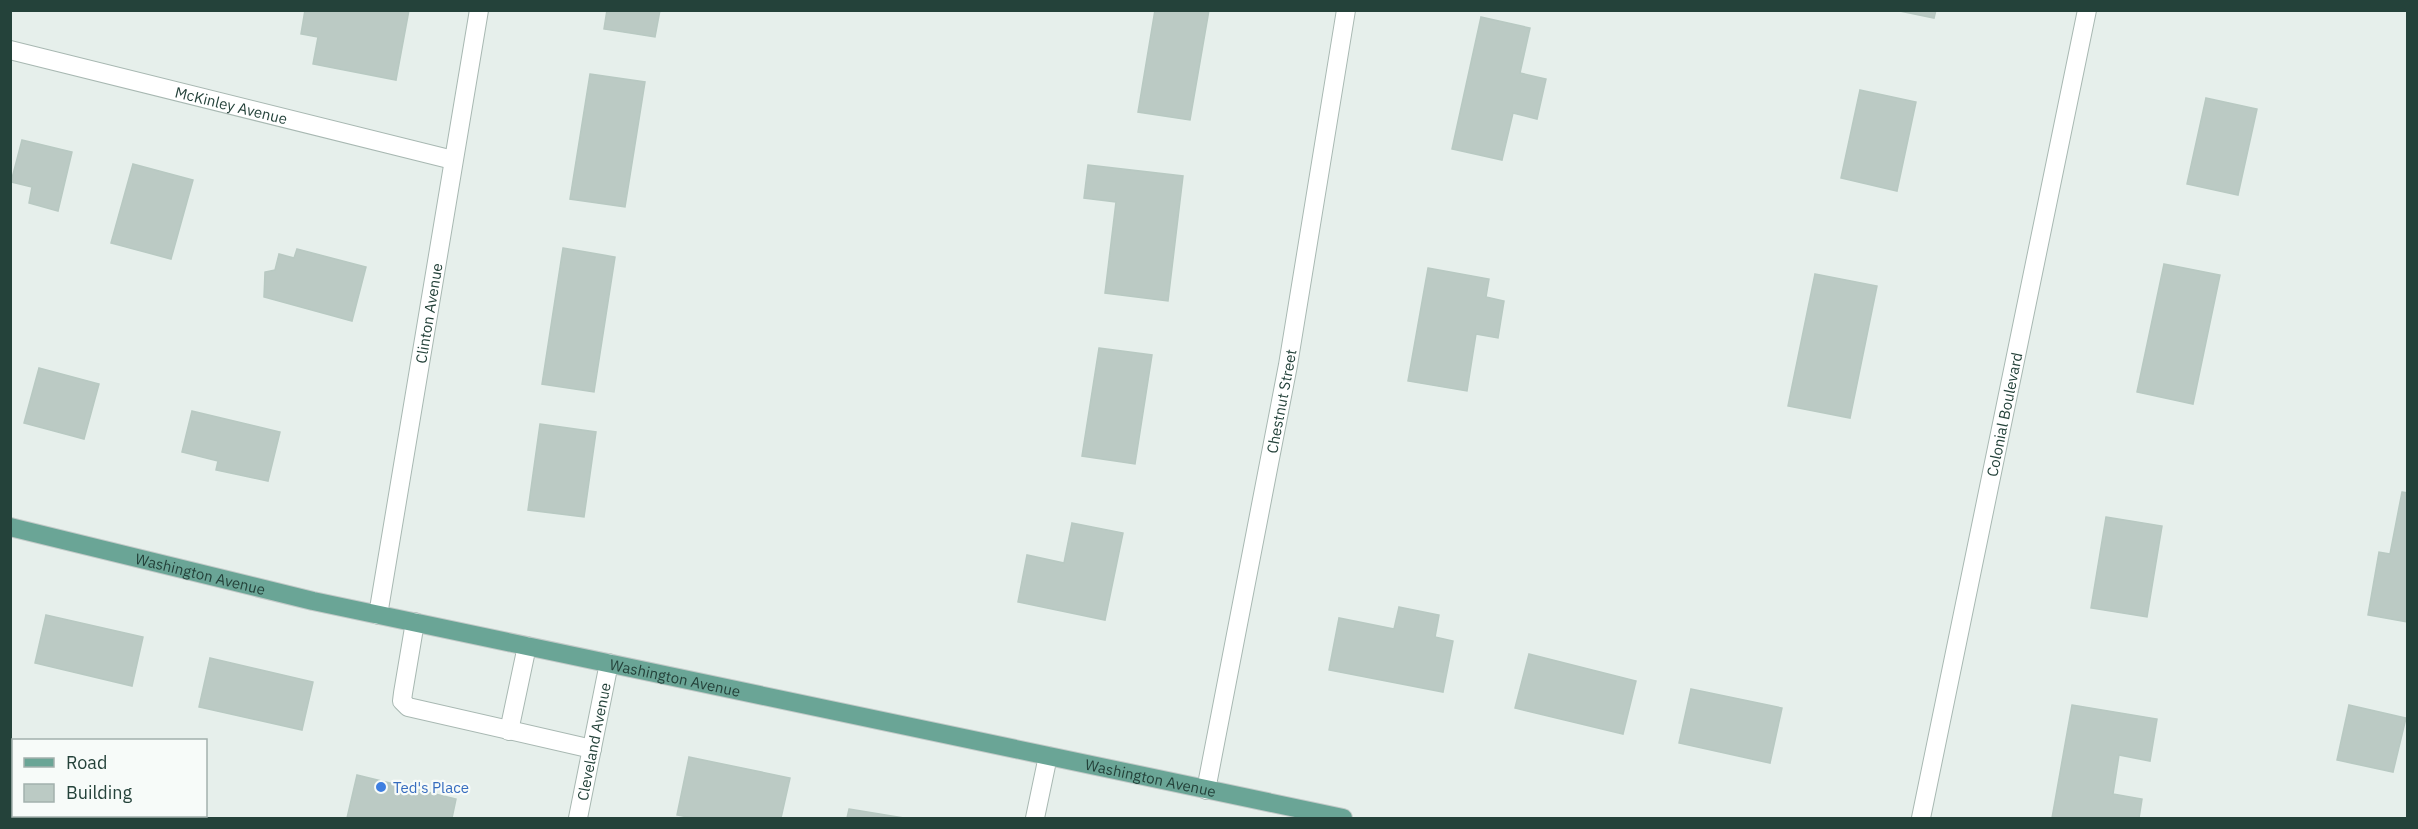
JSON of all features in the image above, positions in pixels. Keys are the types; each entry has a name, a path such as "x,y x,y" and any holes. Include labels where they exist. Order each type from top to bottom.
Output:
{"main road":[{"name":"Washington Avenue","path":"10,526 313,601 1343,819"}],"street":[{"name":"Clinton Avenue","path":"378,615 479,10"},
{"name":"Chestnut Street","path":"1206,789 1288,365 1346,10"},
{"name":"Colonial Boulevard","path":"1921,819 2087,10"},
{"name":"McKinley Avenue","path":"10,50 453,160"},
{"path":"415,622 402,701 408,707 592,749"},
{"path":"509,731 527,646"},
{"name":"Cleveland Avenue","path":"578,819 609,663"},
{"path":"1035,819 1048,756"}],"building":[{"path":"305,10 409,10 396,80 313,64 318,37 301,34"},
{"path":"607,10 660,10 655,37 604,29"},
{"path":"1155,10 1209,10 1190,120 1138,112"},
{"path":"1895,10 1936,10 1934,18"},
{"path":"1481,17 1530,28 1520,73 1546,79 1537,119 1513,113 1502,160 1452,149"},
{"path":"590,74 645,82 625,207 570,199"},
{"path":"1860,90 1916,102 1897,191 1841,178"},
{"path":"2206,98 2257,109 2238,195 2187,184"},
{"path":"22,140 72,152 58,211 29,203 32,187 11,182"},
{"path":"133,164 193,180 171,259 111,243"},
{"path":"1088,165 1183,176 1168,301 1105,293 1116,202 1084,198"},
{"path":"563,248 615,257 594,392 542,384"},
{"path":"297,249 366,267 352,321 264,297 265,272 275,270 279,254 294,258"},
{"path":"2164,264 2220,275 2193,404 2137,392"},
{"path":"1428,268 1489,279 1486,297 1504,301 1498,338 1476,334 1467,391 1408,381"},
{"path":"1815,274 1877,286 1850,418 1788,406"},
{"path":"1099,348 1152,355 1135,464 1082,456"},
{"path":"39,368 99,384 84,439 24,423"},
{"path":"192,411 280,432 268,481 216,470 218,461 182,452"},
{"path":"540,424 596,432 584,517 528,510"},
{"path":"2402,492 2408,493 2408,622 2368,615 2379,552 2390,554"},
{"path":"2106,517 2162,526 2147,617 2091,608"},
{"path":"1072,523 1123,533 1105,620 1018,602 1027,555 1064,563"},
{"path":"1399,607 1439,615 1435,637 1453,641 1443,692 1329,670 1339,618 1394,629"},
{"path":"46,615 143,637 132,686 35,663"},
{"path":"1529,654 1636,681 1623,734 1515,708"},
{"path":"210,658 313,682 302,730 199,707"},
{"path":"1691,689 1782,708 1770,763 1679,743"},
{"path":"2072,705 2157,719 2150,761 2119,755 2113,794 2142,799 2139,818 2052,818"},
{"path":"2349,705 2406,718 2393,772 2337,760"},
{"path":"689,757 790,778 781,818 693,818 677,815"},
{"name":"Ted's Place","path":"357,775 456,799 452,818 347,818"},
{"path":"849,809 904,818 847,818"},
{"path":"72,817 77,818 26,818"},
{"path":"132,817 138,818 102,818"}],"place":[{"name":"Ted's Place","path":"381,787"}]}
